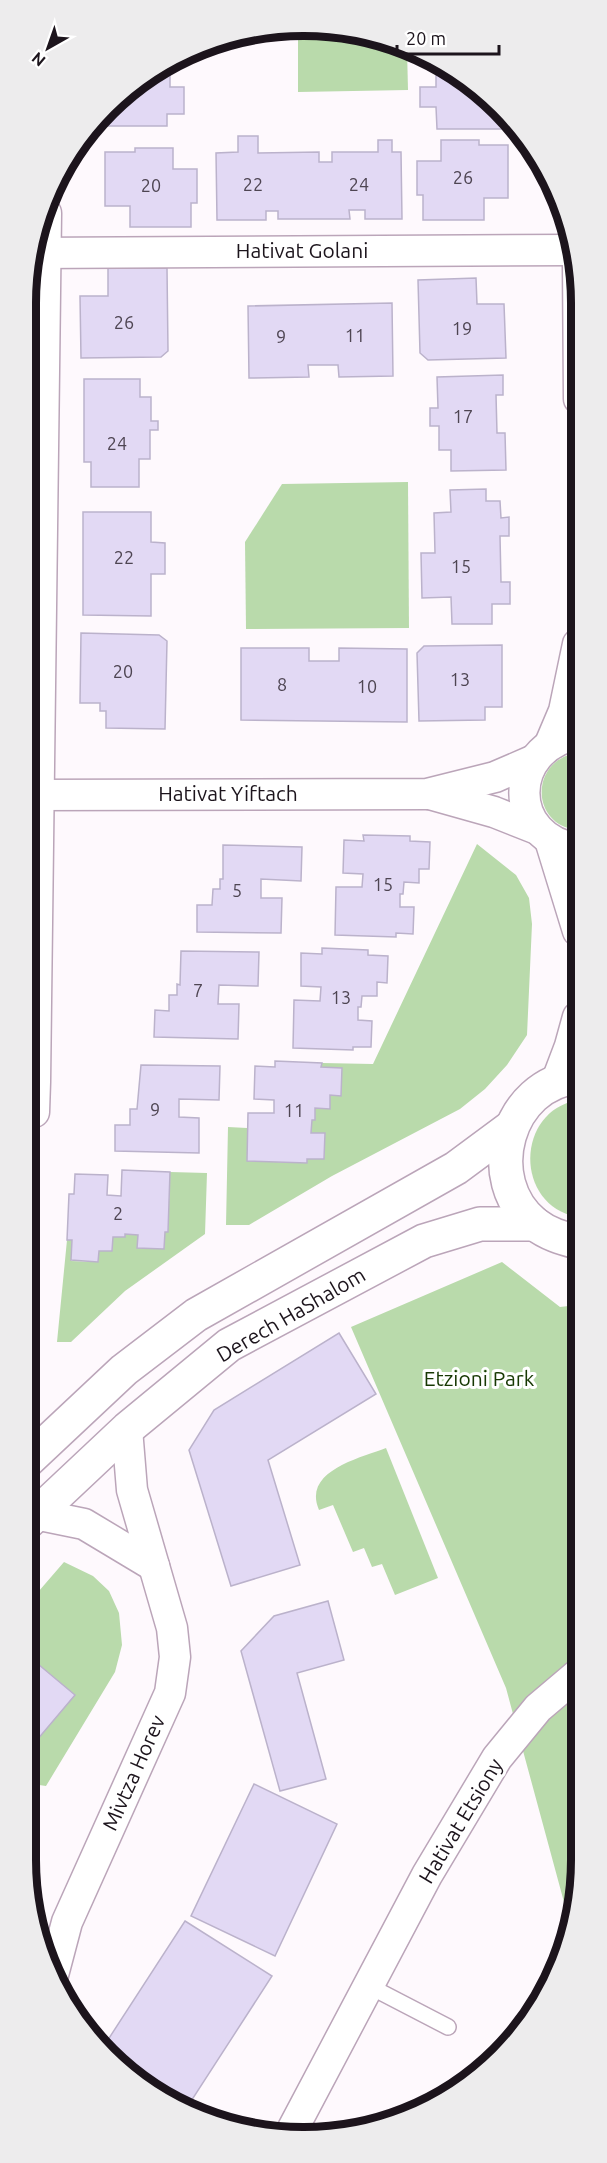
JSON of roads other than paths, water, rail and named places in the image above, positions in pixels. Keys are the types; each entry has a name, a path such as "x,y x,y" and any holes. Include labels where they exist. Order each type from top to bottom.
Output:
{"street":[{"name":"Hativat Golani","path":"41,253 566,250"},
{"path":"36,524 38,271"},
{"path":"571,680 564,711 525,779 524,798 528,814 543,834 571,912"},
{"name":"Hativat Yiftach","path":"36,795 427,794 495,777 541,752 562,737 571,735"},
{"name":"Hativat Yiftach","path":"427,794 494,812 571,848"},
{"path":"571,1042 567,1080 543,1089 523,1106 510,1128 504,1154 507,1180 517,1204 535,1224 557,1237 571,1240"},
{"path":"36,1453 124,1370 196,1315 456,1168 510,1128"},
{"name":"Derech HaShalom","path":"36,1513 128,1429 229,1346 424,1241 480,1224 535,1224"},
{"name":"Mivtza Horev","path":"56,1961 67,1922 170,1694 175,1657 172,1628 132,1490 128,1429"},
{"path":"36,1519 84,1524 154,1566"},
{"name":"Hativat Etsiony","path":"294,2126 427,1875 497,1758 538,1708 571,1680"}],"lane":[{"path":"368,1985 448,2027"}],"park label":[{"name":"Etzioni Park","path":"479,1379"}]}
